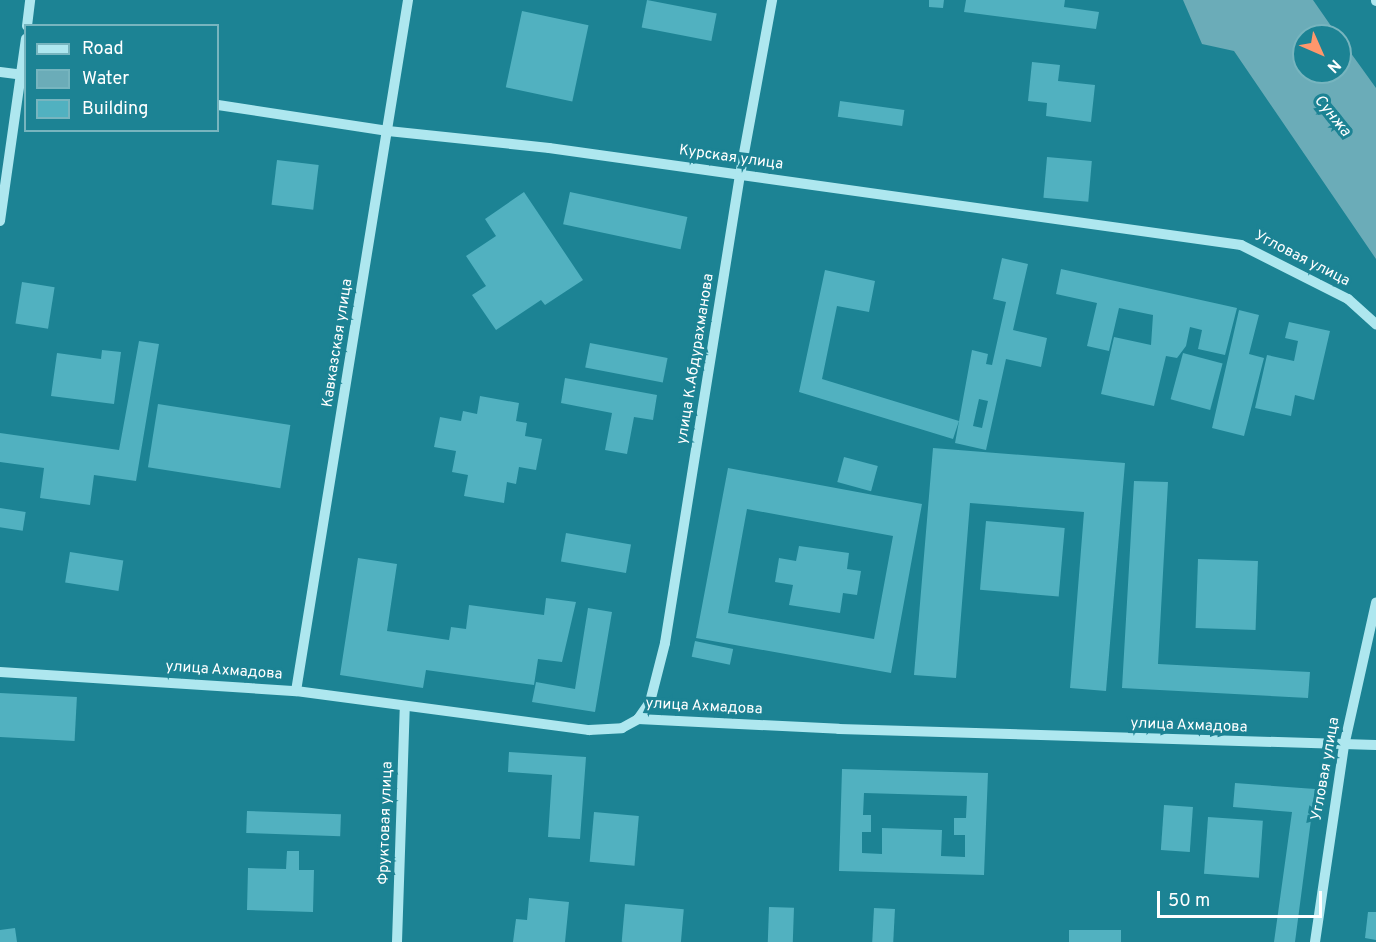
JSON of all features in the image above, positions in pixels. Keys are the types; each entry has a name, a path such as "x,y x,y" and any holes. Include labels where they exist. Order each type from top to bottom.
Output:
{"street":[{"path":"27,24 30,0"},
{"name":"Кавказская улица","path":"296,691 408,0"},
{"name":"улица К.Абдурахманова","path":"638,718 650,702 665,643 740,175 772,0"},
{"path":"0,72 23,74 0,221"},
{"name":"Курская улица","path":"219,105 388,131 549,148 1241,245"},
{"name":"Угловая улица","path":"1241,245 1348,299 1376,324"},
{"name":"Угловая улица","path":"1315,942 1344,746 1376,603"},
{"name":"улица Ахмадова","path":"0,672 296,691 589,730 622,728 638,718 839,729 1344,746 1376,745"},
{"name":"Фруктовая улица","path":"397,942 405,706"}],"water":[{"name":"Сунжа","path":"1183,0 1313,0 1330,24 1292,24 1292,84 1352,84 1352,55 1376,88 1376,259 1234,51 1202,44"}],"building":[{"path":"647,0 717,14 711,41 642,27"},
{"path":"929,0 944,0 943,8 929,7"},
{"path":"966,0 1065,0 1064,7 1099,12 1096,29 964,12"},
{"path":"522,11 589,25 572,101 506,87"},
{"path":"1032,62 1060,65 1058,81 1095,85 1091,122 1046,116 1047,103 1028,101"},
{"path":"840,101 904,110 902,126 838,117"},
{"path":"1047,157 1092,161 1088,202 1043,198"},
{"path":"277,160 319,165 313,210 272,205"},
{"path":"524,192 583,280 545,305 541,300 496,330 472,295 486,286 466,256 496,236 485,219"},
{"path":"570,192 687,217 681,249 563,224"},
{"path":"1002,258 1028,264 1013,330 1047,338 1041,367 1006,359 986,450 955,443 972,350 988,354 986,364 992,365 1006,302 993,299","holes":["979,399 988,401 982,428 973,426"]},
{"path":"1061,269 1237,308 1225,355 1198,349 1202,330 1190,327 1186,346 1177,358 1166,356 1154,406 1101,394 1114,337 1151,345 1153,315 1119,308 1109,351 1087,346 1097,303 1056,294"},
{"path":"825,270 875,281 869,312 837,306 822,379 959,421 953,439 799,392"},
{"path":"22,282 55,287 48,329 15,323"},
{"path":"1239,310 1259,315 1249,354 1264,358 1244,436 1212,428"},
{"path":"1289,322 1330,331 1314,400 1295,395 1291,416 1255,408 1267,355 1294,361 1298,341 1285,338"},
{"path":"139,341 159,344 136,481 94,475 90,505 40,498 44,468 0,462 0,433 119,450"},
{"path":"590,343 668,358 663,383 585,368"},
{"path":"102,350 121,352 114,404 51,396 57,353 101,359"},
{"path":"1183,353 1223,364 1210,410 1171,399"},
{"path":"565,378 657,395 653,420 634,417 627,454 605,450 612,413 561,403"},
{"path":"480,396 519,403 516,421 527,423 525,436 542,439 536,470 519,467 516,484 507,482 504,503 464,496 468,475 452,472 456,451 434,447 440,417 461,421 463,411 477,414"},
{"path":"158,404 290,425 280,488 148,467"},
{"path":"933,448 1125,463 1106,691 1070,688 1084,512 970,503 956,678 914,675"},
{"path":"844,457 878,466 871,491 837,482"},
{"path":"728,468 922,504 891,673 696,638","holes":["747,509 893,536 874,639 728,613"]},
{"path":"1134,481 1168,482 1158,664 1310,672 1308,698 1122,688"},
{"path":"0,508 26,512 23,531 0,527"},
{"path":"986,521 1065,528 1059,597 980,590"},
{"path":"566,533 631,544 626,573 561,562"},
{"path":"799,546 849,553 847,569 861,571 857,595 843,593 840,613 789,605 793,585 775,582 779,558 796,561"},
{"path":"70,552 123,560 118,591 65,583"},
{"path":"358,558 397,564 387,631 449,640 451,627 466,629 469,605 544,615 546,598 576,602 562,662 538,659 534,685 426,670 423,688 340,675"},
{"path":"1198,559 1258,561 1256,630 1196,628"},
{"path":"588,608 612,612 595,712 532,702 536,682 575,689"},
{"path":"695,641 733,649 730,665 692,657"},
{"path":"0,693 77,697 75,741 0,737"},
{"path":"509,752 586,757 580,839 548,837 552,775 508,772"},
{"path":"842,769 988,773 984,875 839,871","holes":["864,793 967,796 966,818 954,818 954,835 965,835 965,857 941,856 942,830 882,828 882,854 862,853 862,832 871,832 871,815 863,815"]},
{"path":"1235,783 1315,789 1295,942 1274,942 1292,812 1233,807"},
{"path":"1164,805 1193,807 1190,852 1161,850"},
{"path":"247,811 341,814 340,836 246,833"},
{"path":"594,812 639,816 634,866 590,862"},
{"path":"1208,817 1263,821 1259,878 1204,874"},
{"path":"287,851 299,851 299,870 314,870 313,912 247,910 248,868 286,869"},
{"path":"529,898 569,902 565,942 513,942 516,919 527,920"},
{"path":"625,904 684,909 681,942 622,942"},
{"path":"769,907 794,908 793,942 768,942"},
{"path":"874,908 895,909 893,942 872,942"},
{"path":"1368,912 1376,912 1376,940 1365,938"},
{"path":"15,928 17,942 0,942 0,930"},
{"path":"1069,930 1121,930 1121,942 1069,942"}]}
